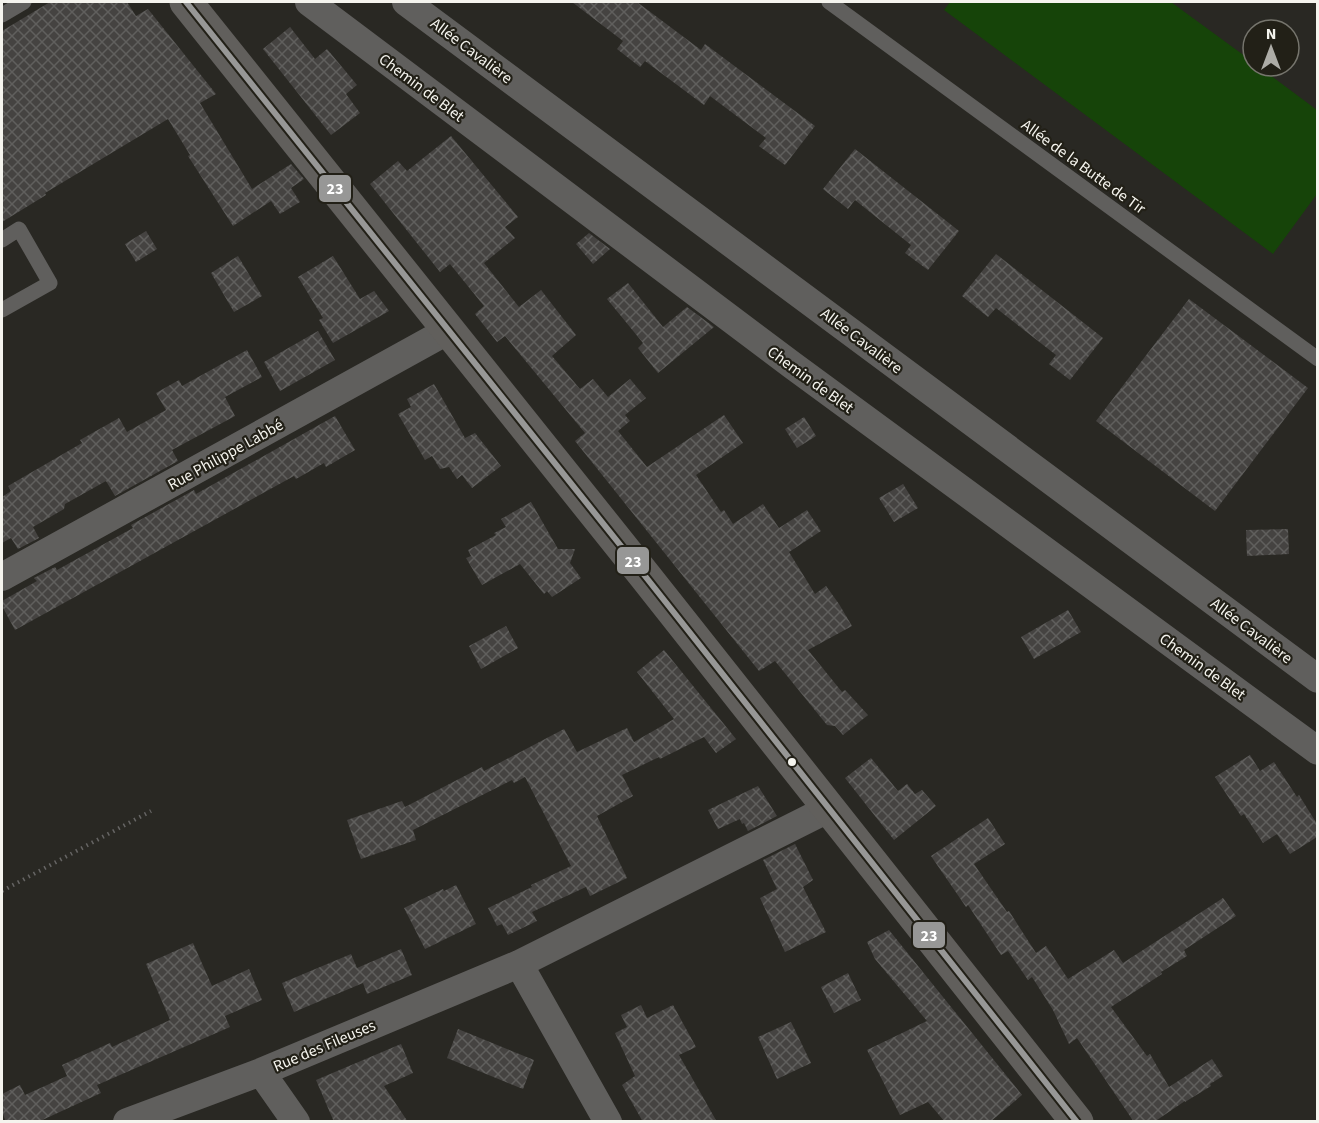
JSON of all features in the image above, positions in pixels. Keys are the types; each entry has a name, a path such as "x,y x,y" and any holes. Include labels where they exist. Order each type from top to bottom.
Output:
{"main road":[{"path":"186,2 1077,1122"}],"street":[{"name":"Chemin de Blet","path":"309,2 792,365 1317,751"},
{"name":"Allée Cavalière","path":"406,2 1317,679"},
{"name":"Rue Philippe Labbé","path":"2,577 449,330"},
{"name":"Rue des Fileuses","path":"127,1122 261,1072 519,964 828,809"},
{"path":"519,964 608,1122"},
{"path":"261,1072 296,1122"}],"lane":[{"path":"2,15 24,2"},
{"name":"Allée de la Butte de Tir","path":"830,2 1317,359"},
{"path":"2,240 19,229 50,283 2,310"}],"path":[{"path":"2,891 151,811"}],"green space":[{"path":"950,2 1171,2 1241,53 1241,78 1274,78 1317,110 1317,194 1273,254 944,10"}],"building":[{"path":"50,2 127,2 136,16 148,9 216,94 200,103 252,189 291,164 304,179 291,188 300,202 280,214 271,201 233,226 188,156 190,155 168,119 45,193 46,195 2,222 2,31"},
{"path":"572,2 637,2 701,50 705,44 815,126 785,165 759,146 766,138 710,96 704,105 645,61 640,67 617,49 623,41"},
{"path":"290,27 315,59 327,49 357,85 346,94 360,113 331,135 263,49"},
{"path":"451,136 518,217 505,227 515,238 484,263 519,307 541,290 576,335 552,356 580,389 593,379 608,397 630,379 646,398 625,415 630,421 618,431 647,467 724,415 743,443 696,475 721,512 724,510 733,524 763,504 779,528 807,510 821,531 789,552 815,594 826,586 852,626 808,650 842,692 845,690 868,715 843,735 835,726 827,725 775,661 759,671 575,441 585,433 505,336 497,342 475,314 484,306 450,264 440,272 370,184 398,161 407,171"},
{"path":"855,149 959,231 928,270 905,253 911,245 855,200 848,209 823,189"},
{"path":"146,231 157,249 136,262 125,244"},
{"path":"589,233 610,249 593,264 576,244"},
{"path":"996,254 1103,338 1070,380 1049,364 1056,355 996,308 988,317 962,296"},
{"path":"238,256 262,296 234,312 211,273"},
{"path":"333,256 360,299 374,291 389,311 333,343 319,320 323,318 298,277"},
{"path":"628,283 663,327 687,307 714,327 658,373 638,348 643,343 607,299"},
{"path":"1189,299 1308,388 1215,511 1096,421"},
{"path":"318,331 335,360 280,391 264,362"},
{"path":"247,350 262,377 225,397 235,416 172,450 178,461 115,496 106,481 65,504 64,509 33,527 39,538 18,549 11,538 2,543 2,497 11,491 8,486 82,443 80,440 119,418 127,432 166,410 156,393 179,380 182,386"},
{"path":"434,384 465,438 475,433 501,466 472,488 462,475 457,479 449,467 440,469 432,456 425,460 398,414 411,407 407,399"},
{"path":"335,416 355,450 326,467 324,463 296,479 294,476 15,630 2,606 2,601 37,581 34,578 55,567 57,570 133,528 131,525 194,490 196,494"},
{"path":"804,417 816,436 797,448 785,429"},
{"path":"903,484 918,508 894,522 879,498"},
{"path":"531,502 558,549 575,549 570,563 581,578 552,597 547,591 544,594 520,564 482,585 466,558 471,556 468,550 506,527 501,519"},
{"path":"1288,529 1289,554 1247,556 1246,530"},
{"path":"1068,610 1081,632 1034,659 1021,637"},
{"path":"506,626 518,648 481,669 469,646"},
{"path":"664,650 736,739 716,753 704,737 622,775 633,796 597,816 627,878 590,896 586,887 532,912 537,921 508,935 502,924 497,926 488,908 571,866 525,777 514,783 512,780 413,830 416,840 361,859 347,820 402,801 405,807 482,767 484,771 564,729 577,752 627,728 634,742 674,719 637,672"},
{"path":"1250,755 1260,771 1274,762 1317,824 1317,837 1290,854 1277,834 1263,843 1244,814 1241,816 1215,777"},
{"path":"871,758 898,791 907,784 915,794 922,790 936,806 894,840 845,778"},
{"path":"758,786 777,816 748,831 740,819 718,829 708,810"},
{"path":"988,818 1005,844 974,864 1007,912 1009,911 1036,953 1046,946 1068,979 1114,950 1123,963 1223,898 1236,916 1184,950 1187,956 1111,1007 1147,1056 1150,1054 1169,1087 1212,1059 1223,1076 1154,1122 1134,1122 1077,1038 1069,1044 1053,1010 1032,977 1028,980 1008,951 1001,955 968,905 966,907 931,856"},
{"path":"795,844 813,880 803,887 826,932 785,952 760,898 777,889 763,860"},
{"path":"456,885 476,924 425,949 404,908"},
{"path":"889,930 1022,1095 990,1122 945,1122 928,1102 900,1115 867,1050 927,1021 875,959 867,942"},
{"path":"193,943 212,986 249,969 262,1000 225,1016 230,1027 97,1085 101,1093 38,1122 6,1122 2,1112 2,1094 20,1085 25,1095 67,1076 62,1065 110,1043 112,1047 170,1020 146,964"},
{"path":"401,949 412,975 367,994 363,983 294,1012 282,983 351,954 357,968"},
{"path":"848,973 861,1000 834,1013 821,987"},
{"path":"641,1005 647,1018 673,1005 696,1047 679,1055 717,1122 643,1122 622,1085 635,1076 615,1033 627,1027 621,1015"},
{"path":"791,1022 811,1063 777,1079 758,1037"},
{"path":"458,1029 534,1060 523,1089 447,1058"},
{"path":"401,1044 413,1073 384,1086 408,1122 334,1122 316,1080"}],"transit line":[{"name":"23","path":"186,2 645,576 1077,1122"}]}
